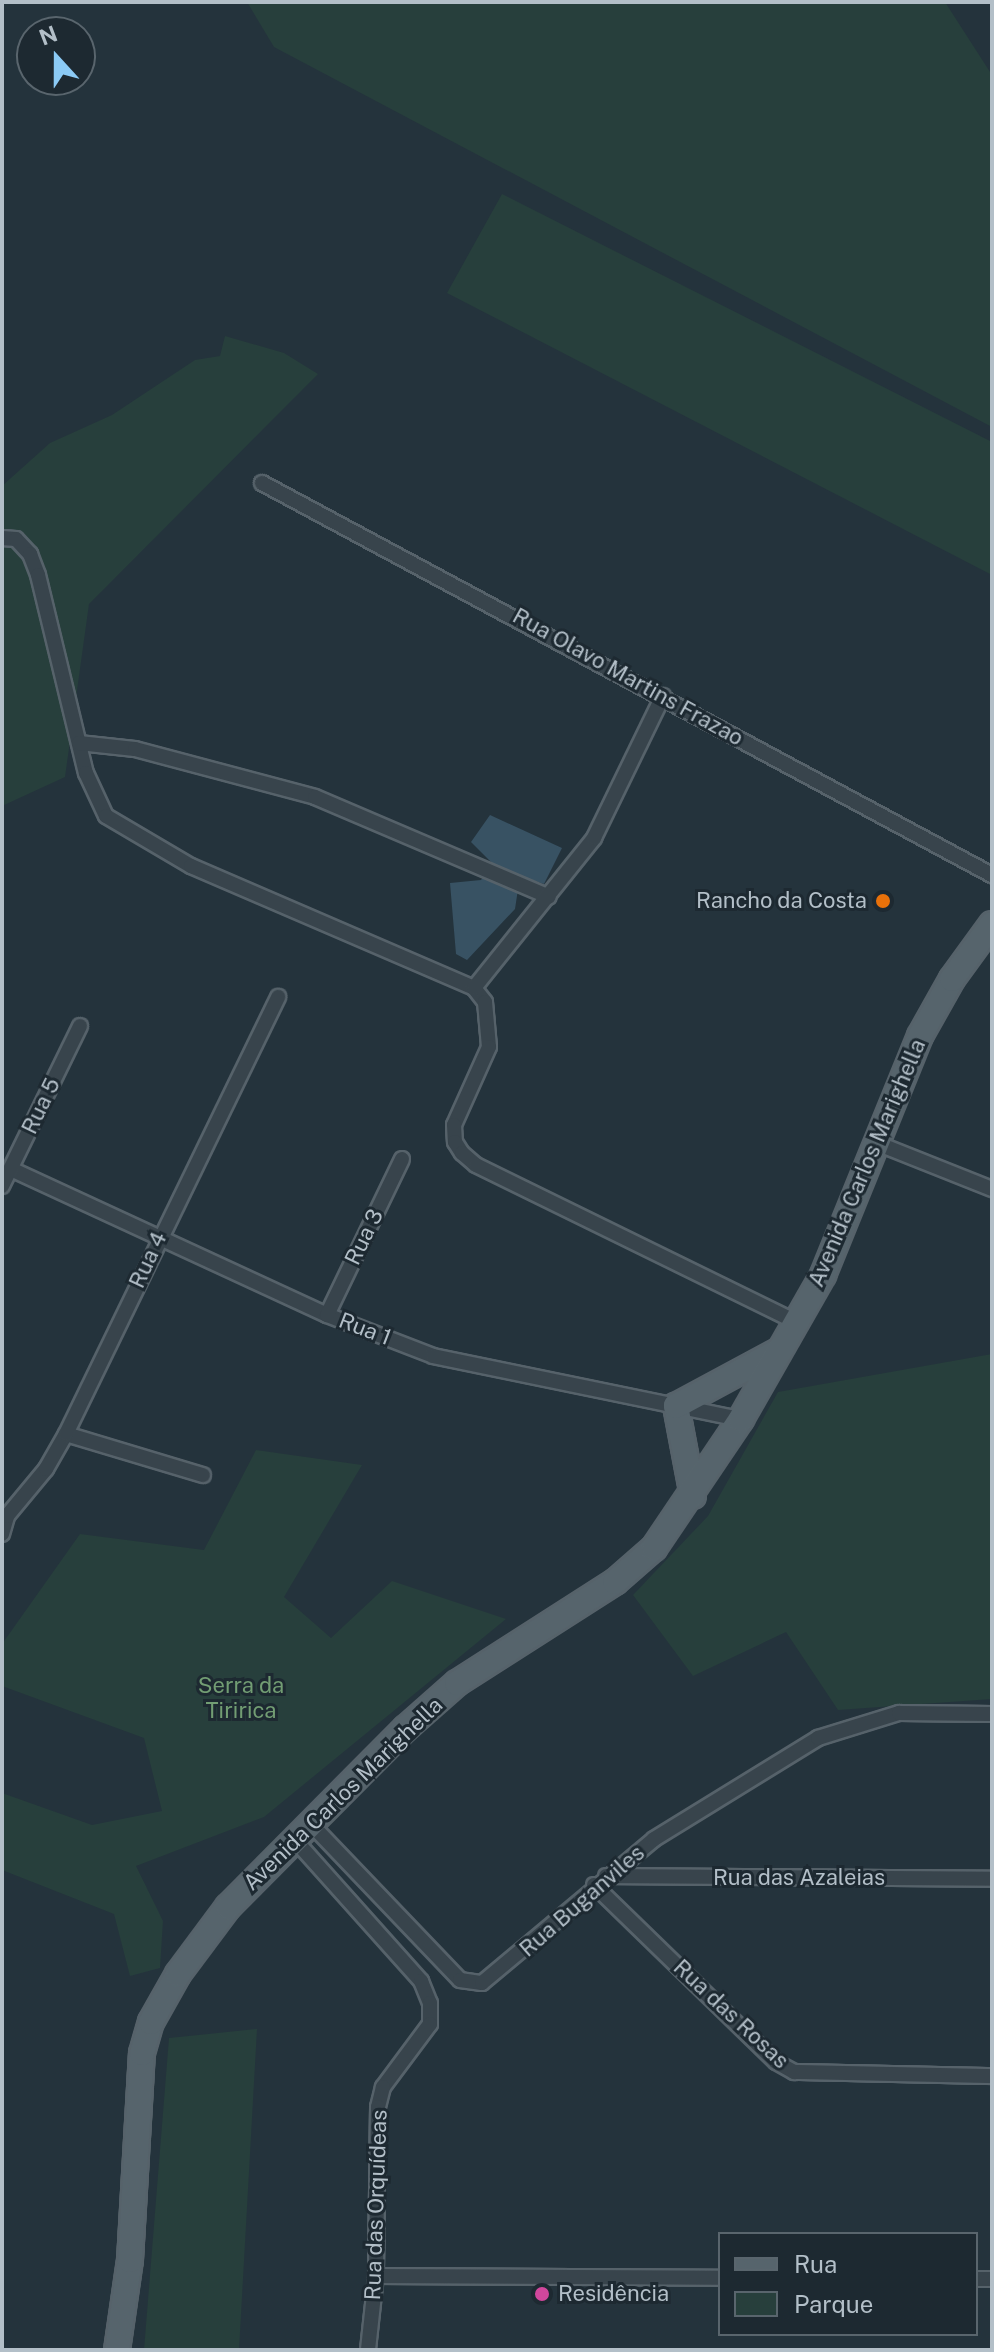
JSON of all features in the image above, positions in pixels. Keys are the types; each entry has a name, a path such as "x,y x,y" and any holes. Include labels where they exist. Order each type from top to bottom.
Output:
{"main road":[{"name":"Avenida Carlos Marighella","path":"117,2350 130,2260 137,2084 151,2022 178,1974 228,1907 302,1831 457,1683 615,1582 654,1548 693,1496 741,1419 823,1275 879,1144 920,1036 952,979 992,924"},
{"path":"693,1496 676,1406 780,1350"}],"street":[{"name":"Rua Olavo Martins Frazao","path":"262,483 992,875"},
{"path":"2,538 16,539 38,575 79,743 96,798 119,826 191,866 474,988 485,1002 489,1047 454,1125 455,1142 462,1153 476,1165 796,1322"},
{"path":"474,988 549,897 600,827 663,696"},
{"path":"79,743 135,749 288,789 549,897"},
{"name":"Rua 4","path":"7,1516 46,1469 66,1434 278,997"},
{"name":"Rua 5","path":"2,1186 80,1026"},
{"path":"879,1144 992,1189"},
{"name":"Rua 3","path":"327,1315 402,1159"},
{"name":"Rua 1","path":"11,1169 160,1235 327,1315 433,1356 741,1419"},
{"path":"66,1434 203,1475"},
{"path":"2,1501 7,1516 2,1534"},
{"name":"Rua Buganviles","path":"302,1831 460,1980 470,1984 494,1977 600,1880 654,1839 818,1738 899,1713 992,1714"},
{"name":"Rua das Orquídeas","path":"302,1831 421,1981 430,2003 430,2024 383,2087 378,2107 376,2276 368,2350"},
{"name":"Rua das Azaleias","path":"600,1880 992,1879"},
{"name":"Rua das Rosas","path":"600,1880 776,2062 794,2072 992,2076"},
{"path":"376,2276 718,2278"}],"green space":[{"path":"247,2 945,2 992,75 992,427 274,47"},
{"path":"502,194 992,442 992,575 447,293"},
{"path":"225,336 284,353 318,374 89,604 65,777 2,806 2,486 50,443 112,415 195,360 220,356"},
{"path":"992,1354 992,1699 838,1710 786,1632 693,1676 633,1595 708,1516 778,1392"},
{"name":"Serra da Tiririca","path":"256,1450 362,1465 284,1597 331,1638 392,1581 506,1619 264,1817 136,1866 163,1921 160,1968 130,1976 114,1914 2,1870 2,1793 92,1825 162,1811 144,1738 2,1686 2,1644 80,1534 204,1550"},
{"path":"257,2029 239,2350 144,2350 169,2038"}],"water":[{"path":"490,815 562,848 544,884 520,876 515,909 467,960 456,954 450,883 481,880 493,864 471,842"}],"place":[{"name":"Rancho da Costa","path":"883,901"},
{"name":"Residência","path":"542,2294"}]}
